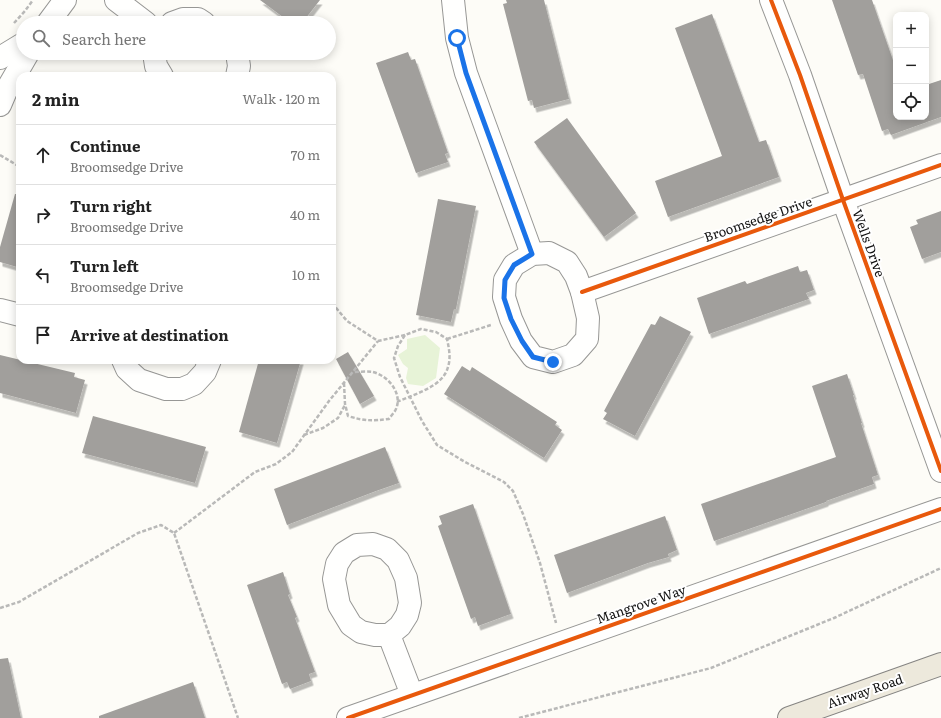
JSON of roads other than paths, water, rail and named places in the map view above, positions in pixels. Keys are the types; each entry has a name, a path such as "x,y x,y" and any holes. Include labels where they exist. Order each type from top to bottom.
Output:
{"main road":[{"name":"Airway Road","path":"789,718 941,664"}],"street":[{"path":"53,16 65,0"},
{"path":"116,0 137,16"},
{"path":"453,0 457,38 466,73 532,254"},
{"name":"Wells Drive","path":"771,0 800,75 843,200 941,471"},
{"path":"0,58 16,36"},
{"path":"17,72 24,60"},
{"path":"155,60 156,66 160,72"},
{"path":"238,60 238,72"},
{"path":"0,105 16,74"},
{"name":"Broomsedge Drive","path":"582,292 941,165"},
{"path":"549,253 567,262 576,276 582,292 588,318 587,339 573,355 553,362 533,357 522,341 511,319 504,298 505,280 514,265 532,254 549,253"},
{"path":"0,310 16,314"},
{"path":"125,364 127,369 139,380 166,389 182,389 194,384 205,372 208,364"},
{"name":"Mangrove Way","path":"348,718 941,509"},
{"path":"389,635 412,695"}]}
